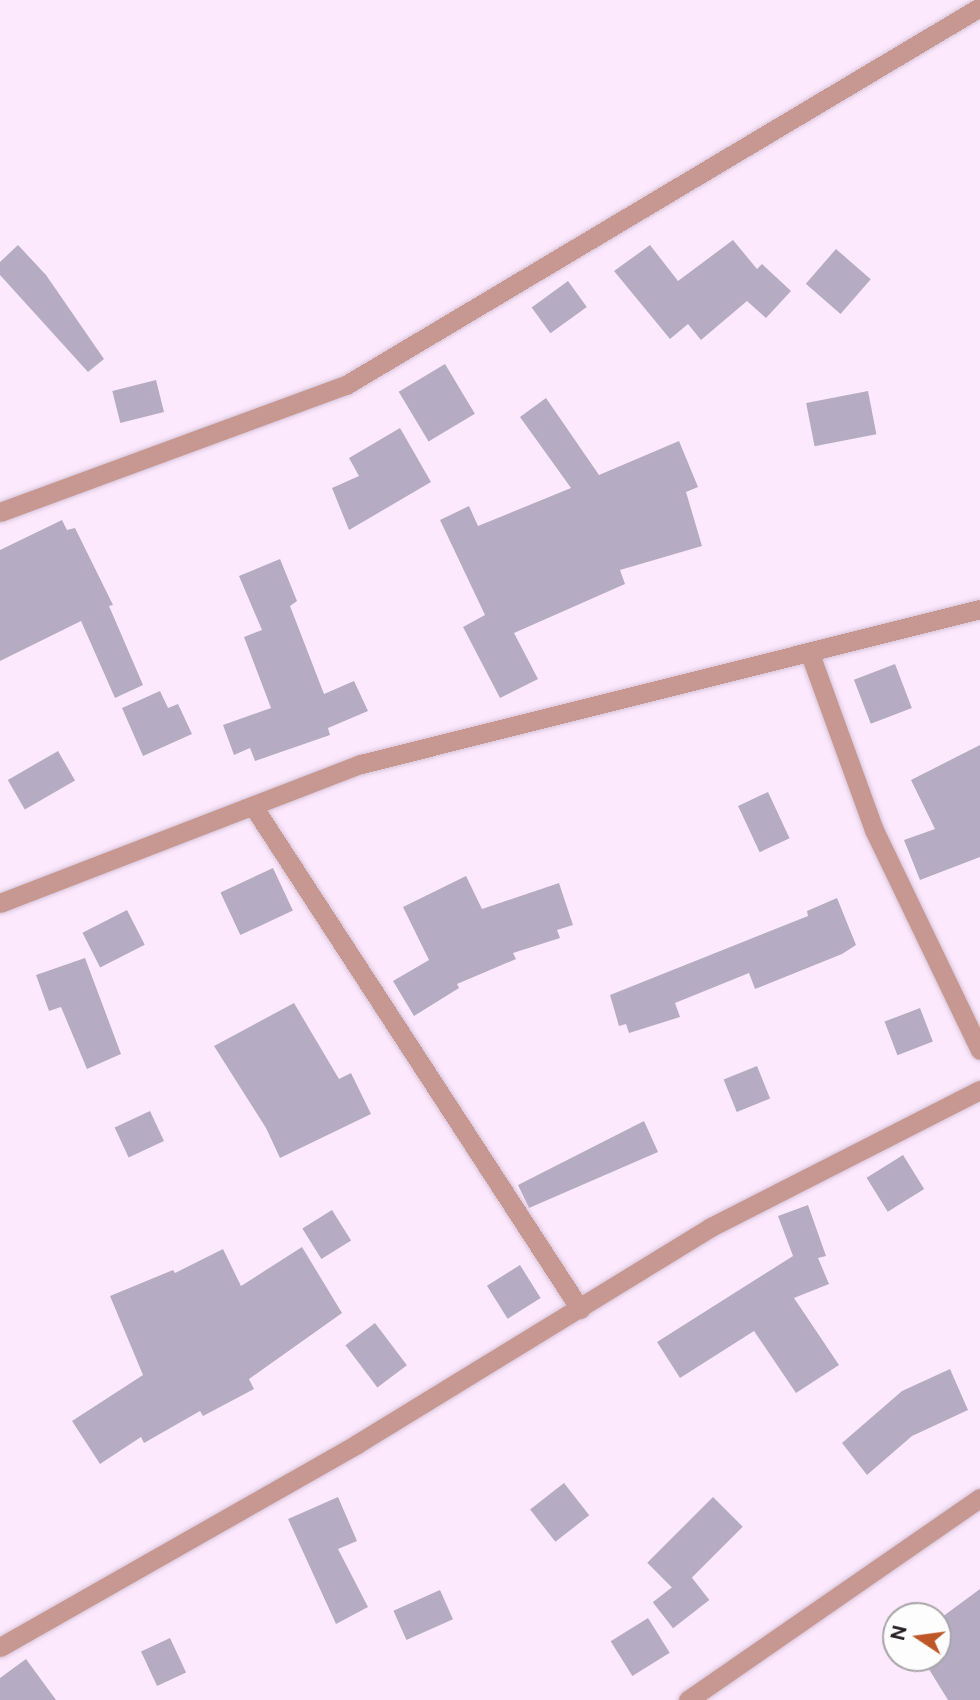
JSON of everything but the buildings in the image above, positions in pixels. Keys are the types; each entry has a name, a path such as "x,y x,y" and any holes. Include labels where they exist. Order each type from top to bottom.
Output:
{"street":[{"path":"0,512 346,385 980,7"},
{"path":"0,903 362,764 810,654 980,609"},
{"path":"810,654 874,830 980,1050"},
{"path":"253,806 580,1309"},
{"path":"0,1647 357,1444 711,1227 980,1090"},
{"path":"688,1700 980,1498"}]}
